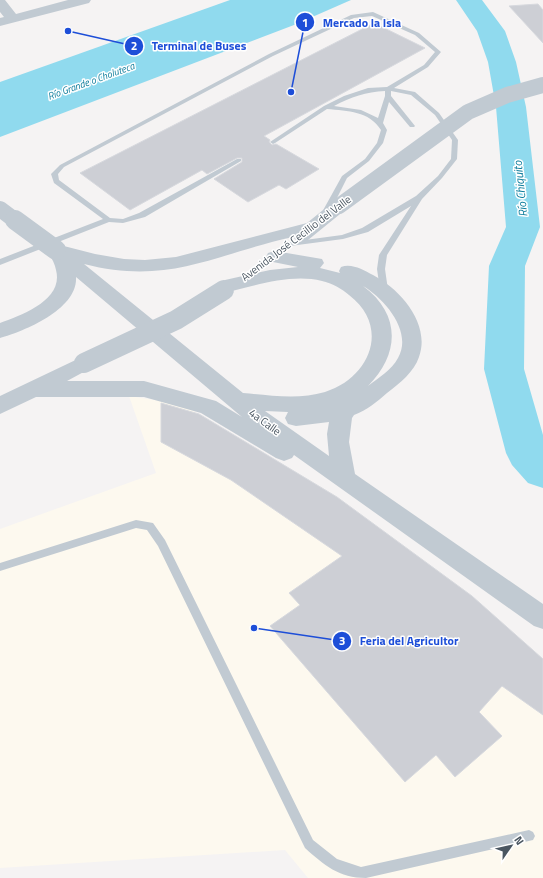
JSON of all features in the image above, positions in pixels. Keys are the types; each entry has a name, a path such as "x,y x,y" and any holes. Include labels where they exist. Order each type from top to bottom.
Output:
{"street":[{"path":"0,3 6,20 84,0"},
{"name":"Avenida José Cecillio del Valle","path":"0,406 84,363 176,320 275,257 339,206 468,112 507,95 543,85"},
{"name":"4a Calle","path":"0,209 56,250 262,421 344,477 543,618"},
{"path":"56,250 95,262 147,266 176,263 209,256 318,223"},
{"path":"0,331 38,315 52,305 63,290 66,280 66,270 56,250"},
{"path":"262,421 328,415 346,410 374,392 398,372 409,357 411,342 409,327 399,308 384,290 360,275 338,267 275,257"},
{"path":"228,288 277,274 313,273 333,278 352,286 366,297 375,308 383,322 384,344 374,367 352,388 332,398 303,405 238,401"},
{"path":"34,389 144,389 208,407 321,473 459,574 543,623"},
{"path":"344,477 337,446 341,417 346,410"}],"lane":[{"path":"108,220 56,181 54,174 62,166 271,55 353,16 372,14 417,34 438,52 426,66 388,92 380,122"},
{"path":"273,142 326,107 346,97 368,90 413,93 437,114 455,140 454,159 440,177 419,198 383,255 381,269 384,290"},
{"path":"388,92 412,126"},
{"path":"318,223 344,177 367,160 380,143 384,130 380,122 370,115 358,110 326,107"},
{"path":"1,260 108,220 123,221 142,215 239,160"},
{"path":"290,244 343,237 365,230 419,198"},
{"path":"0,567 136,524 150,526 162,543 309,844 333,864 361,873 528,836"}],"shaded area":[{"path":"129,396 161,401 190,409 337,497 472,596 543,659 543,878 308,878 285,850 0,868 0,529 156,473"}],"water":[{"name":"Río Grande o Choluteca","path":"230,0 351,0 294,25 0,137 0,82"}],"building":[{"path":"538,4 543,10 543,43 509,6"},
{"path":"374,23 425,48 264,136 270,140 269,142 272,145 276,144 319,169 286,189 279,185 248,202 214,179 242,162 242,158 237,158 207,174 202,170 130,210 80,173"},
{"path":"161,403 199,414 337,497 472,596 543,659 543,715 502,686 479,712 502,736 455,777 436,755 405,782 270,626 300,605 289,593 342,556 231,480 161,442"}],"waterway":[{"name":"Río Chiquito","path":"469,0 491,31 502,62 511,107 523,227 507,266 504,369 527,453 543,471"}],"place":[{"name":"Terminal de Buses","path":"68,31"},
{"name":"Mercado la Isla","path":"291,92"},
{"name":"Feria del Agricultor","path":"254,628"}]}
